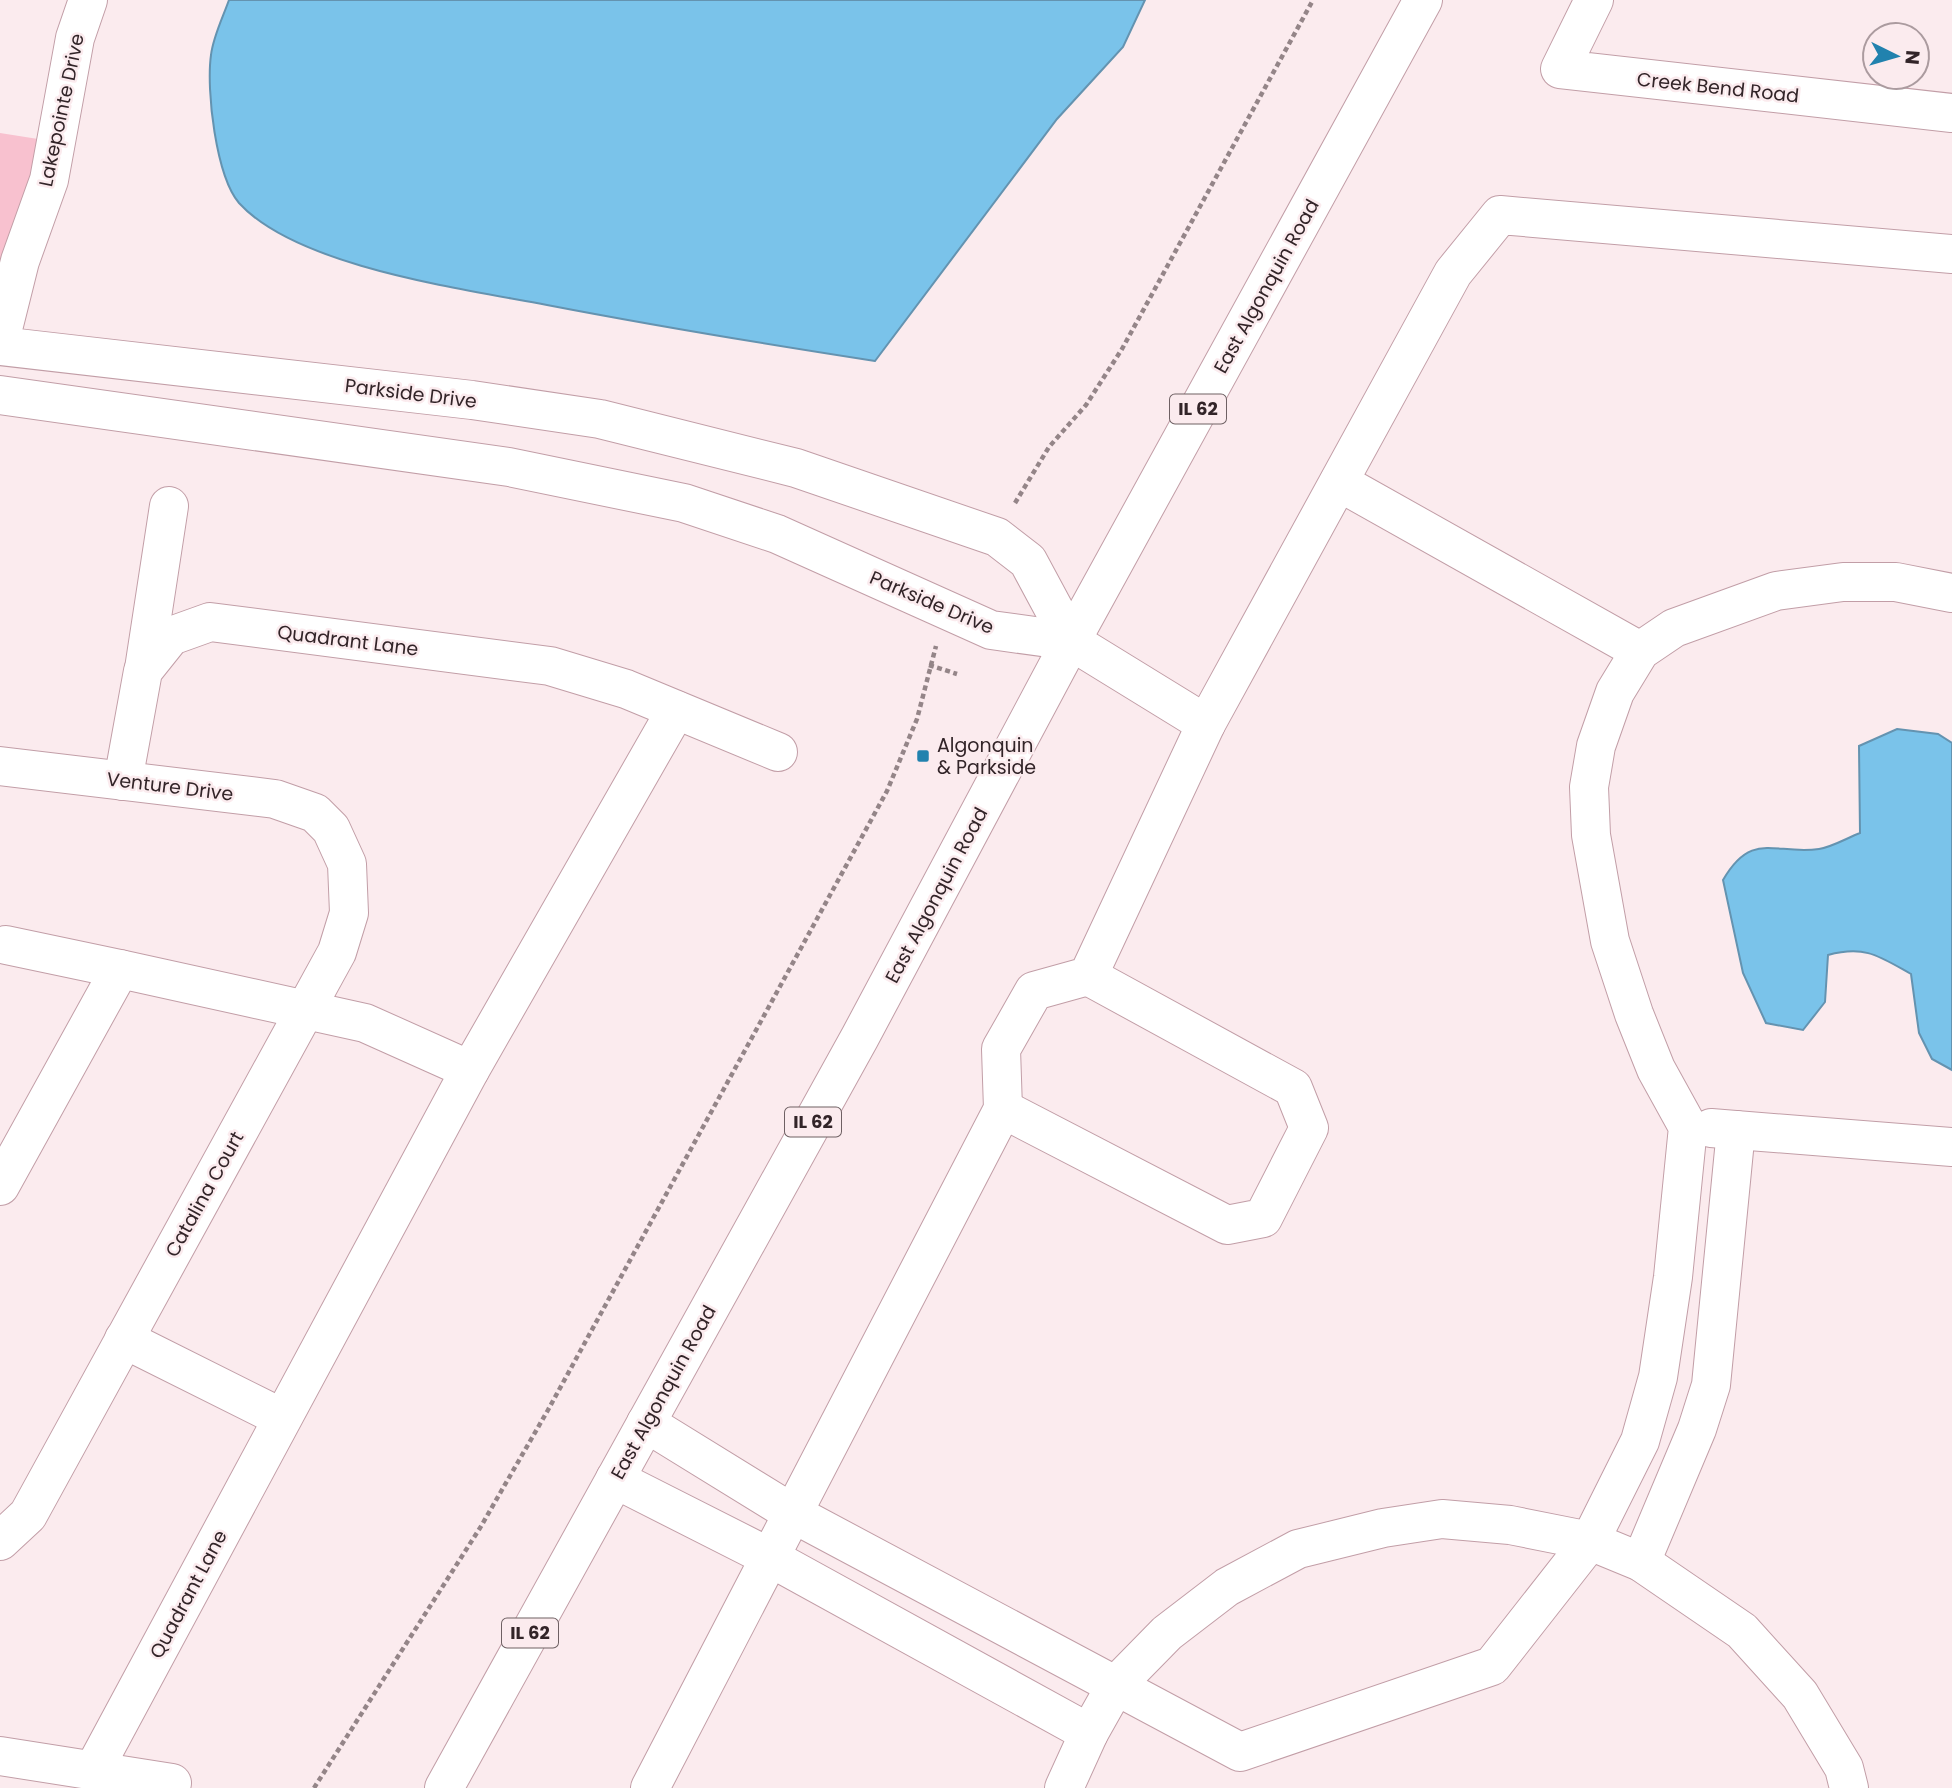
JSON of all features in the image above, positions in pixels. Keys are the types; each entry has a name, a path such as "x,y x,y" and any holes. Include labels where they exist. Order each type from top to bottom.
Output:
{"street":[{"name":"Lakepointe Drive","path":"0,343 20,261 49,180 75,38 88,0"},
{"name":"East Algonquin Road","path":"444,1788 854,1049 1071,641 1423,0"},
{"name":"Creek Bend Road","path":"1594,0 1560,69 1952,113"},
{"path":"1088,976 1206,724 1453,273 1500,215 1952,254"},
{"name":"Parkside Drive","path":"0,343 472,400 600,419 796,468 997,537 1028,561 1071,641"},
{"name":"Parkside Drive","path":"0,395 595,482 684,503 777,534 991,630 1071,641"},
{"path":"1339,482 1640,651"},
{"path":"143,671 169,506"},
{"path":"646,1423 792,1513 1240,1752 1492,1666 1590,1541 1640,1441 1658,1377 1672,1278 1688,1126 1656,1069 1630,1002 1610,941 1591,835 1589,787 1597,746 1615,692 1640,651 1674,628 1776,591 1843,582 1896,582 1952,593"},
{"name":"Quadrant Lane","path":"123,781 143,671 171,636 209,622 550,666 626,689 778,751"},
{"path":"1071,641 1206,724"},
{"name":"Quadrant Lane","path":"93,1771 470,1070 676,710"},
{"name":"Venture Drive","path":"0,766 275,799 315,813 331,830"},
{"name":"Catalina Court","path":"0,1541 28,1515 337,952 349,913 347,864 331,830"},
{"path":"6,945 304,1012 365,1023 470,1070"},
{"path":"0,1186 120,970"},
{"path":"650,1788 1003,1108 1001,1049 1034,991 1088,976 1293,1088 1309,1128 1263,1218 1227,1225 1003,1108"},
{"path":"1688,1126 1952,1147"},
{"path":"1641,1562 1697,1429 1711,1385 1736,1130"},
{"path":"124,1339 282,1418"},
{"path":"615,1479 769,1557 1089,1734"},
{"path":"1064,1788 1116,1685 1167,1633 1217,1595 1298,1549 1383,1528 1442,1519 1510,1525 1590,1541 1641,1562 1742,1631 1800,1695 1844,1768 1849,1788"},
{"path":"0,1756 172,1783"}],"path":[{"path":"1015,504 1049,447 1086,405 1122,349 1313,0"},
{"path":"314,1788 480,1528 548,1410 887,790 918,719 932,653"},
{"path":"929,665 957,674"}],"shaded area":[{"path":"0,133 57,142 0,341"}],"water":[{"path":"229,0 1145,0 1123,47 1057,119 875,361 428,283 340,259 300,244 265,225 239,203 231,190 214,132 210,89 211,55"},
{"path":"1897,729 1938,734 1952,743 1952,1070 1932,1059 1919,1033 1911,974 1871,954 1852,951 1828,955 1825,1002 1803,1030 1766,1023 1743,973 1723,880 1744,855 1754,850 1819,849 1860,833 1859,746"}],"place":[{"name":"Algonquin & Parkside","path":"923,756"}]}
